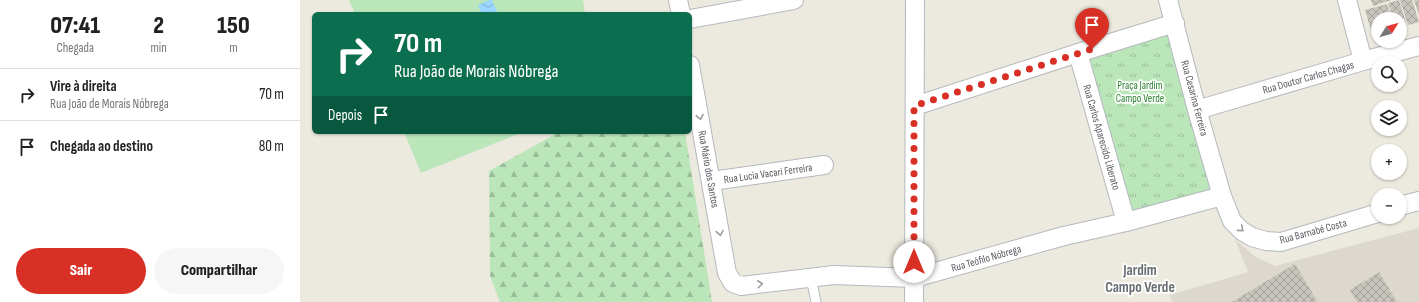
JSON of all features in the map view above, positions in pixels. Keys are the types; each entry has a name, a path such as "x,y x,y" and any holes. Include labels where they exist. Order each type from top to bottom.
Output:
{"street":[{"path":"678,0 681,12"},
{"path":"692,20 794,0"},
{"path":"914,302 915,0"},
{"name":"Rua Cesarina Ferreira","path":"1168,0 1196,110 1222,196"},
{"path":"1347,0 1364,61"},
{"path":"914,106 1175,23"},
{"name":"Rua Doutor Carlos Chagas","path":"1196,110 1419,46"},
{"name":"Rua Carlos Aparecido Liberato","path":"1078,53 1126,222"},
{"name":"Rua Mário dos Santos","path":"692,76 712,181 727,273"},
{"name":"Rua Lucia Vacari Ferreira","path":"712,181 824,165"},
{"name":"Rua Teófilo Nóbrega","path":"727,273 733,283 740,286 834,275 914,278 1064,236 1126,222 1222,196"},
{"name":"Rua Barnabé Costa","path":"1222,196 1232,221 1242,231 1252,237 1266,241 1281,242 1371,215"},
{"path":"1407,204 1419,201"}],"lane":[{"path":"811,278 816,302"}],"shaded area":[{"path":"1419,228 1419,302 1172,302 1170,295 1248,272 1235,239 1254,256 1275,266"}],"green space":[{"path":"349,0 583,0 585,12 354,12"},
{"name":"Praça Jardim Campo Verde","path":"1171,29 1215,193 1128,217 1082,56"},
{"path":"405,134 518,134 421,173"},
{"path":"555,134 685,134 712,302 500,302 490,276 489,171"}],"water":[{"path":"492,0 497,12 481,12 478,5"}],"building":[{"path":"1371,0 1391,0 1373,6"},
{"path":"1399,0 1403,12 1391,12 1388,3"},
{"path":"1400,0 1412,0 1419,22 1408,25 1407,12 1404,12"},
{"path":"1414,0 1419,0 1419,15"},
{"path":"1387,4 1390,12 1371,12 1371,30 1365,10"},
{"path":"1295,264 1317,301 1232,302"},
{"path":"1379,272 1397,302 1357,302 1350,290"}],"district":[{"name":"Jardim Campo Verde","path":"1140,278"}],"route":[{"path":"914,262 914,106 1092,49"}]}
